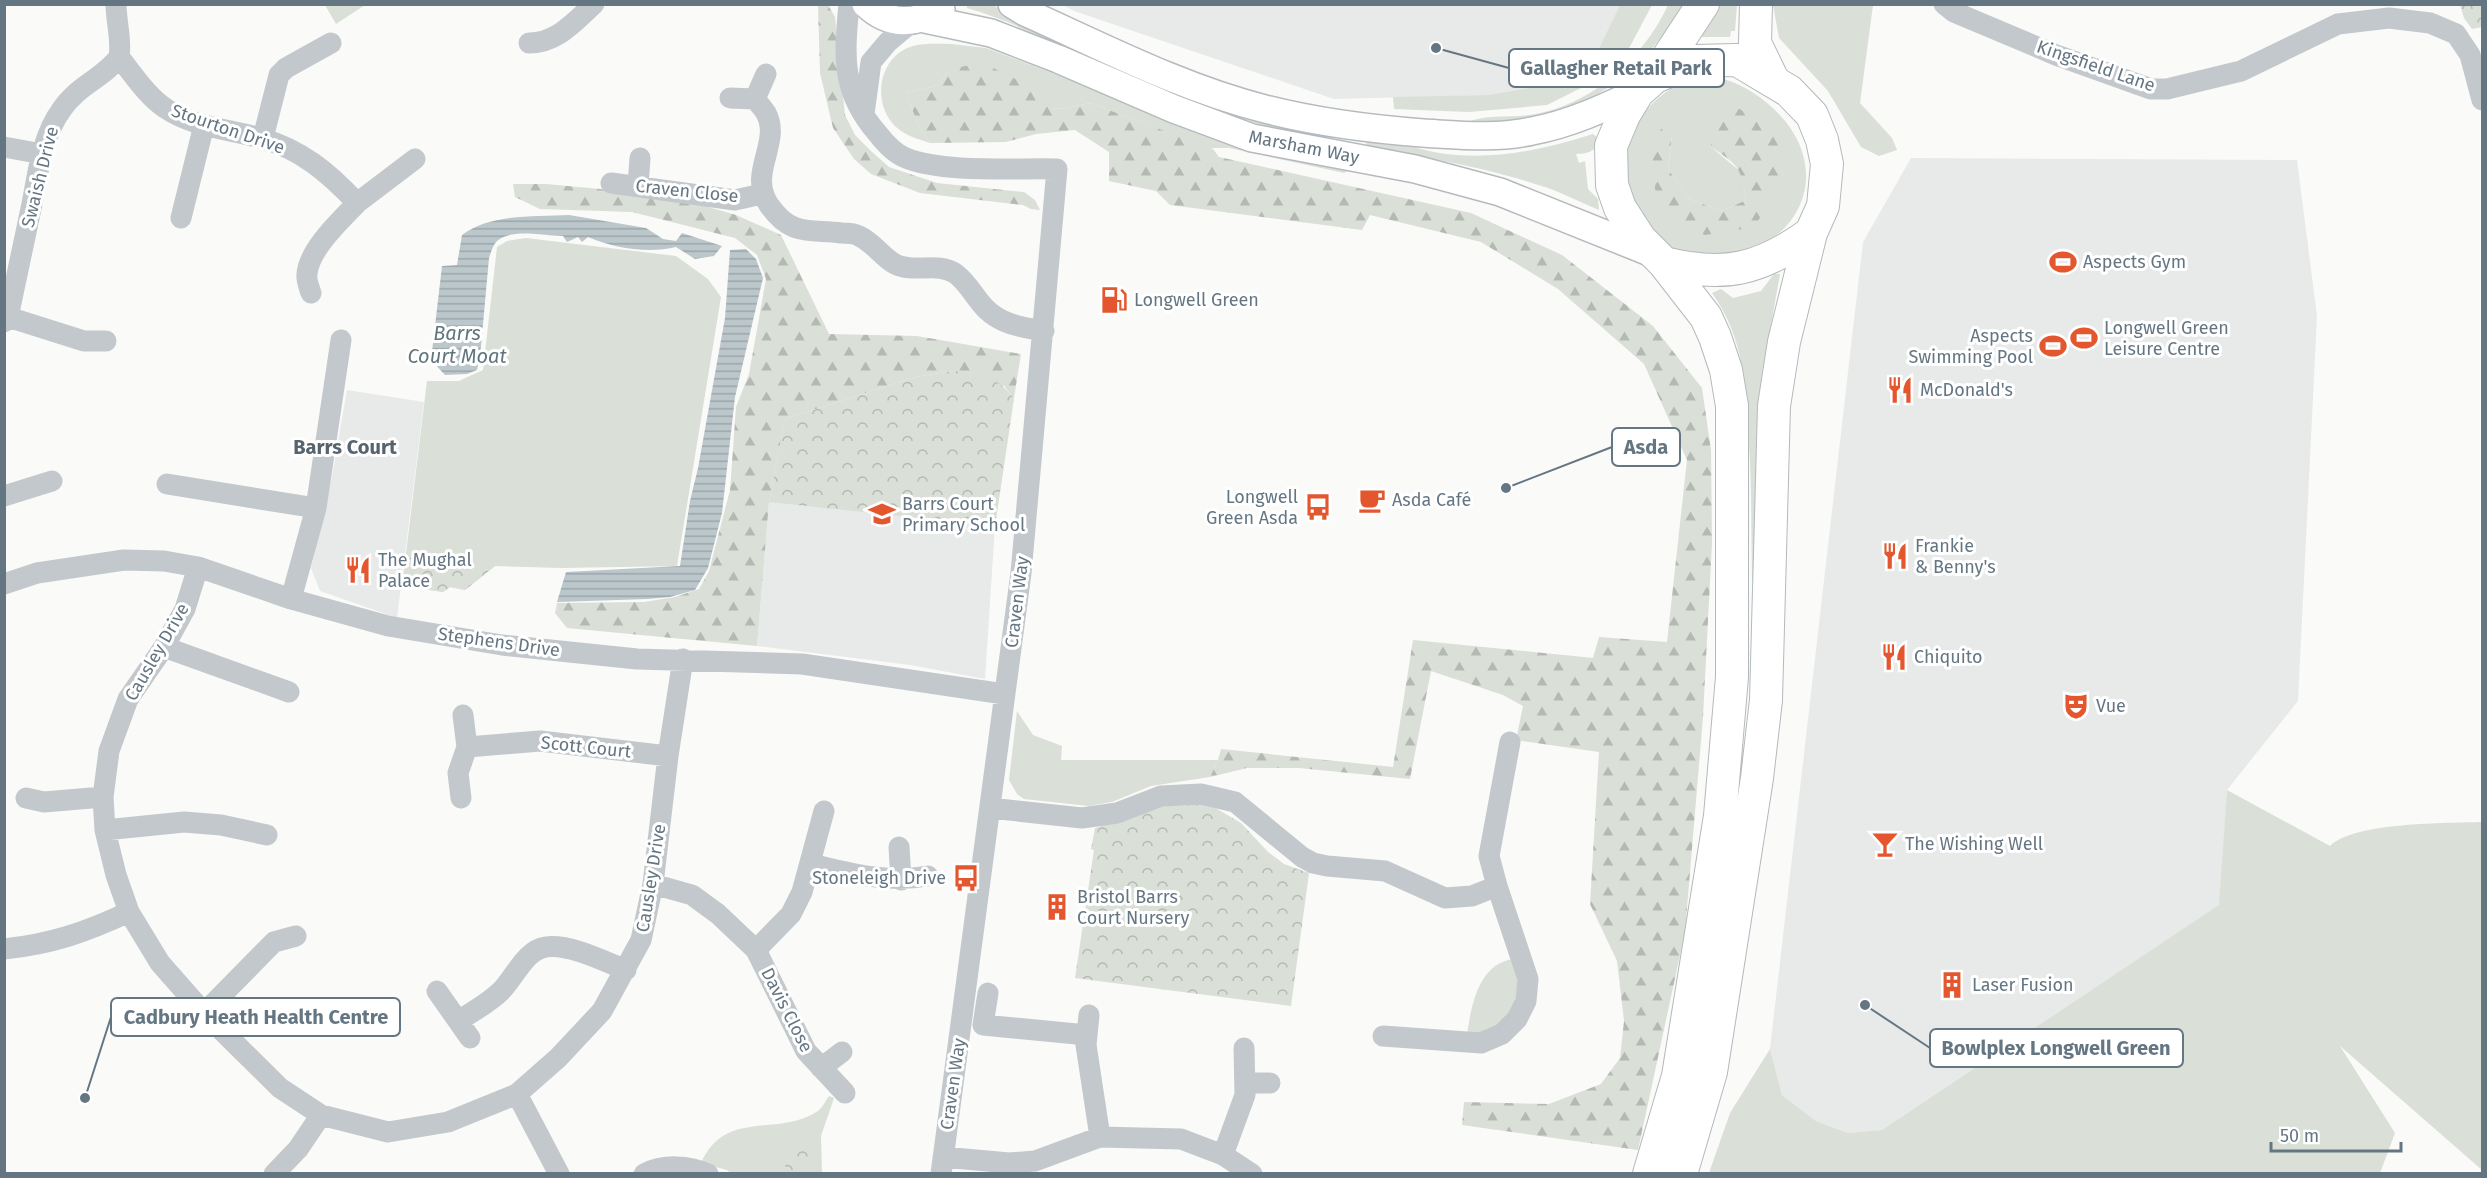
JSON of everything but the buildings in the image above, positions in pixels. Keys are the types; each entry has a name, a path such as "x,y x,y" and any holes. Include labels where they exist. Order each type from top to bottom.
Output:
{"highway":[{"path":"1649,1173 1678,1076 1720,816 1732,677 1732,406 1715,337 1706,317 1640,239 1620,208 1612,185 1611,146 1624,115 1703,4"},
{"path":"1756,4 1755,43 1773,80"},
{"path":"1647,84 1694,61 1737,60 1789,91 1812,115 1822,140 1827,164 1823,206 1811,233 1785,342 1774,406 1766,700 1757,778 1711,1072 1681,1173"},
{"path":"1658,258 1687,269 1716,272 1754,265 1789,249 1811,233"}],"main road":[{"name":"Marsham Way","path":"866,4 874,12 893,20 928,15 991,33 1174,109 1252,138 1415,169 1500,192 1658,258"},
{"name":"Marsham Way","path":"1011,4 1024,12 1188,84 1265,109 1328,122 1408,132 1485,137 1531,132 1571,122 1647,84"}],"street":[{"path":"116,4 116,24 121,48 119,57"},
{"path":"529,43 543,43 563,32 594,4"},
{"name":"Craven Way","path":"849,4 846,70 853,99 887,144 905,158 947,167 1057,169 1021,573 942,1165"},
{"name":"Kingsfield Lane","path":"1944,4 1954,12 2056,55 2151,89 2167,89 2241,70 2337,24 2388,18 2430,23 2456,34 2470,55 2482,100"},
{"path":"864,114 871,62 888,42 928,15"},
{"path":"263,138 279,75 286,68 332,43"},
{"name":"Stourton Drive","path":"119,57 162,106 174,114 204,125 263,138 307,157 331,176 357,203"},
{"name":"Swaish Drive","path":"6,320 42,154 54,119 90,81 113,65 119,57"},
{"path":"730,98 755,99 766,74"},
{"name":"Craven Close","path":"755,99 767,114 770,140 761,176 762,194 776,215 793,227 810,232 858,235 894,263 914,269 935,267 954,273 968,285 985,309 1005,323 1044,331"},
{"path":"181,218 204,125"},
{"path":"4,147 42,154"},
{"path":"638,186 640,158"},
{"path":"311,292 306,275 310,263 328,233 357,203 415,159"},
{"name":"Craven Close","path":"611,183 735,200 762,194"},
{"path":"6,320 84,341 106,341"},
{"path":"291,598 316,508 341,340"},
{"path":"4,496 52,481"},
{"path":"167,484 316,508"},
{"name":"Stephens Drive","path":"4,584 37,573 124,560 164,561 198,567 291,598 388,626 502,645 637,658 802,664 1004,694"},
{"name":"Causley Drive","path":"198,567 185,609 164,647 128,699 109,751 103,797 105,830 129,912 160,963 204,1013 280,1088 321,1115 388,1132 448,1122 517,1094 558,1058 602,1011 642,940 653,885 668,756 683,659"},
{"path":"164,647 289,692"},
{"path":"460,798 458,773 467,747 463,715"},
{"name":"Scott Court","path":"467,747 540,741 668,756"},
{"path":"1383,1036 1481,1043 1502,1034 1517,1019 1526,1001 1528,979 1489,856 1510,742"},
{"path":"990,808 1082,818 1117,813 1161,796 1201,794 1234,802 1302,857 1313,863 1385,871 1445,898 1472,896 1497,886"},
{"path":"26,798 44,802 103,797"},
{"name":"Davis Close","path":"756,950 791,914 802,892 824,811"},
{"path":"105,830 184,822 221,825 267,836"},
{"path":"899,847 901,880"},
{"path":"811,864 868,878 901,880 928,876"},
{"name":"Davis Close","path":"653,885 692,895 718,914 756,950 806,1051 845,1093"},
{"path":"4,949 34,946 85,933 129,912"},
{"path":"204,1013 274,942 296,936"},
{"path":"437,991 465,1030 514,977 528,955 546,947 564,947 626,970"},
{"path":"988,993 983,1025 1088,1025 1086,1045 1100,1137"},
{"path":"1223,1155 1236,1123 1246,1083 1244,1048"},
{"name":"Davis Close","path":"821,1068 842,1052"},
{"path":"1246,1083 1270,1083"},
{"path":"517,1094 559,1173"},
{"path":"274,1173 298,1149 321,1115"},
{"path":"942,1165 1035,1161 1100,1137 1181,1139 1223,1155 1252,1173"},
{"path":"644,1173 664,1167 695,1168 708,1173"}],"shaded area":[{"path":"1063,5 1620,5 1599,48 1573,68 1541,86 1487,95 1334,99 1074,11"},
{"path":"1911,158 2297,160 2317,316 2298,701 2227,790 2220,905 1882,1130 1848,1133 1816,1121 1782,1095 1770,1049 1863,242"},
{"path":"347,390 424,402 397,618 320,591 311,568 333,471"},
{"name":"Barrs Court Primary School","path":"1014,398 995,526 985,679 910,665 757,646 769,502 785,419"}],"green space":[{"path":"325,5 365,5 336,24"},
{"path":"818,5 828,5 835,17 845,115 855,135 872,152 889,167 937,183 1024,192 1035,200 1040,210 1023,205 920,193 871,174 854,159 833,128 820,73"},
{"path":"967,5 993,5 1313,128 1311,138 1241,119 1150,87 1009,23 967,8"},
{"path":"1620,5 1652,5 1626,54 1613,68 1583,87 1547,105 1469,112 1394,109 1393,97 1487,95 1541,86 1573,68 1599,48"},
{"path":"1668,5 1684,5 1655,45 1638,63 1602,91 1559,112 1517,122 1507,124 1465,123 1481,118 1529,115 1551,110 1593,91 1612,77 1644,44"},
{"path":"1718,5 1737,5 1735,31 1731,31 1730,37 1699,37"},
{"path":"1773,5 1873,5 1860,103 1892,138 1897,150 1879,156 1861,147 1828,91 1779,38"},
{"path":"2460,5 2482,5 2482,27 2472,29 2464,18"},
{"path":"951,44 986,48 1113,96 1349,170 1344,173 1229,148 1209,148 1090,103 1062,109 1049,108 949,70 939,85 906,93 917,122 930,143 912,137 896,127 883,106 882,82 886,70 901,51 913,46"},
{"path":"981,62 1046,94 1050,108 1062,109 1090,103 1213,149 1219,157 1471,213 1562,255 1653,326 1702,388 1711,450 1712,543 1703,717 1685,932 1638,1150 1462,1125 1464,1102 1549,1104 1601,1084 1620,1058 1624,1021 1617,961 1590,904 1599,752 1516,740 1523,706 1503,695 1431,671 1410,779 1299,768 1247,768 1210,777 1221,749 1393,767 1413,640 1593,658 1599,637 1667,642 1687,460 1644,364 1558,289 1481,242 1370,215 1362,230 1170,205 1156,191 1109,181 1109,152 1075,130 1036,134 1006,142 930,143 917,122 906,93 939,85 949,70"},
{"path":"1706,76 1731,81 1746,88 1767,103 1788,125 1801,148 1806,171 1804,194 1794,216 1778,234 1756,248 1724,258 1678,251 1665,243 1647,225 1634,202 1627,179 1627,155 1633,133 1644,113 1660,96 1681,84","holes":["1672,135 1668,169 1689,199 1722,211 1746,200 1741,172 1711,147 1783,173 1771,192 1705,235 1655,189"]},
{"path":"1738,108 1768,126 1783,153 1783,173 1755,227 1705,235 1670,222 1655,189 1651,140 1666,124 1672,135 1668,169 1689,199 1722,211 1746,200 1737,168 1711,147 1716,121 1724,113"},
{"path":"1593,134 1599,139 1593,150 1576,154 1579,163 1585,161 1588,189 1598,199 1599,210 1548,188 1481,169 1366,147 1368,135 1439,153 1498,155 1555,145"},
{"path":"513,184 653,191 736,215 781,235 829,334 917,336 1021,354 1014,398 1004,386 953,371 915,377 785,419 769,502 757,646 567,628 555,613 557,603 644,602 675,597 699,589 709,571 730,490 736,407 749,374 766,279 757,255 735,238 632,212 540,209 515,197"},
{"path":"526,238 676,256 708,279 721,297 677,566 562,568 495,566 465,590 450,587 443,592 402,586 427,381 459,381 483,370 497,247 507,241"},
{"path":"1774,274 1780,274 1761,381 1755,582 1752,581 1751,478 1745,384 1731,328 1712,293 1721,289 1733,298 1761,291"},
{"path":"953,371 972,373 994,380 1014,398 995,526 769,502 785,419 915,377"},
{"path":"406,552 495,566 465,590 450,587 443,592 402,586"},
{"path":"1017,711 1033,735 1062,746 1061,760 1218,760 1210,777 1151,786 1112,802 1089,806 1024,799 1017,794 1009,780"},
{"path":"2227,790 2330,846 2342,838 2380,828 2482,822 2482,1170 2340,1046 2395,1133 2380,1173 1709,1173 1730,1113 1770,1049 1782,1095 1816,1121 1848,1133 1882,1130 2219,905"},
{"path":"1177,801 1207,803 1241,823 1268,852 1284,864 1309,873 1291,1006 1075,978 1094,850 1091,849 1095,828"},
{"path":"1513,959 1519,985 1513,1011 1494,1030 1467,1035 1474,1000 1484,978 1501,963"},
{"path":"829,1096 834,1098 821,1136 822,1173 731,1173 701,1163 712,1146 724,1135 738,1129 802,1119 818,1111"},
{"path":"800,1145 808,1150 809,1155 800,1171 796,1173 786,1169 785,1165 795,1146"}],"water":[{"name":"Barrs Court Moat","path":"569,215 646,228 663,239 676,241 682,233 722,246 714,256 695,259 676,247 654,250 631,249 588,237 582,242 578,237 567,242 563,236 538,234 503,237 497,241 489,258 477,370 467,374 445,375 431,360 442,266 457,265 462,235 473,228 499,220 528,216"},
{"path":"746,249 756,259 763,278 735,397 722,513 708,568 695,590 670,597 557,602 566,572 680,566 725,318 730,250"}],"place":[{"name":"Gallagher Retail Park","path":"1436,48"},
{"name":"Aspects Gym","path":"2063,262"},
{"name":"Longwell Green","path":"1114,300"},
{"name":"Longwell Green Leisure Centre","path":"2084,338"},
{"name":"Aspects Swimming Pool","path":"2053,346"},
{"name":"McDonald's","path":"1900,390"},
{"name":"Asda","path":"1506,488"},
{"name":"Asda Café","path":"1372,500"},
{"name":"Longwell Green Asda","path":"1318,507"},
{"name":"Barrs Court Primary School","path":"882,514"},
{"name":"Frankie & Benny's","path":"1895,556"},
{"name":"The Mughal Palace","path":"358,570"},
{"name":"Chiquito","path":"1894,657"},
{"name":"Vue","path":"2076,706"},
{"name":"The Wishing Well","path":"1885,844"},
{"name":"Stoneleigh Drive","path":"966,878"},
{"name":"Bristol Barrs Court Nursery","path":"1057,907"},
{"name":"Laser Fusion","path":"1952,985"},
{"name":"Bowlplex Longwell Green","path":"1865,1005"},
{"name":"Cadbury Heath Health Centre","path":"85,1098"}],"district":[{"name":"Barrs Court","path":"345,447"}]}
